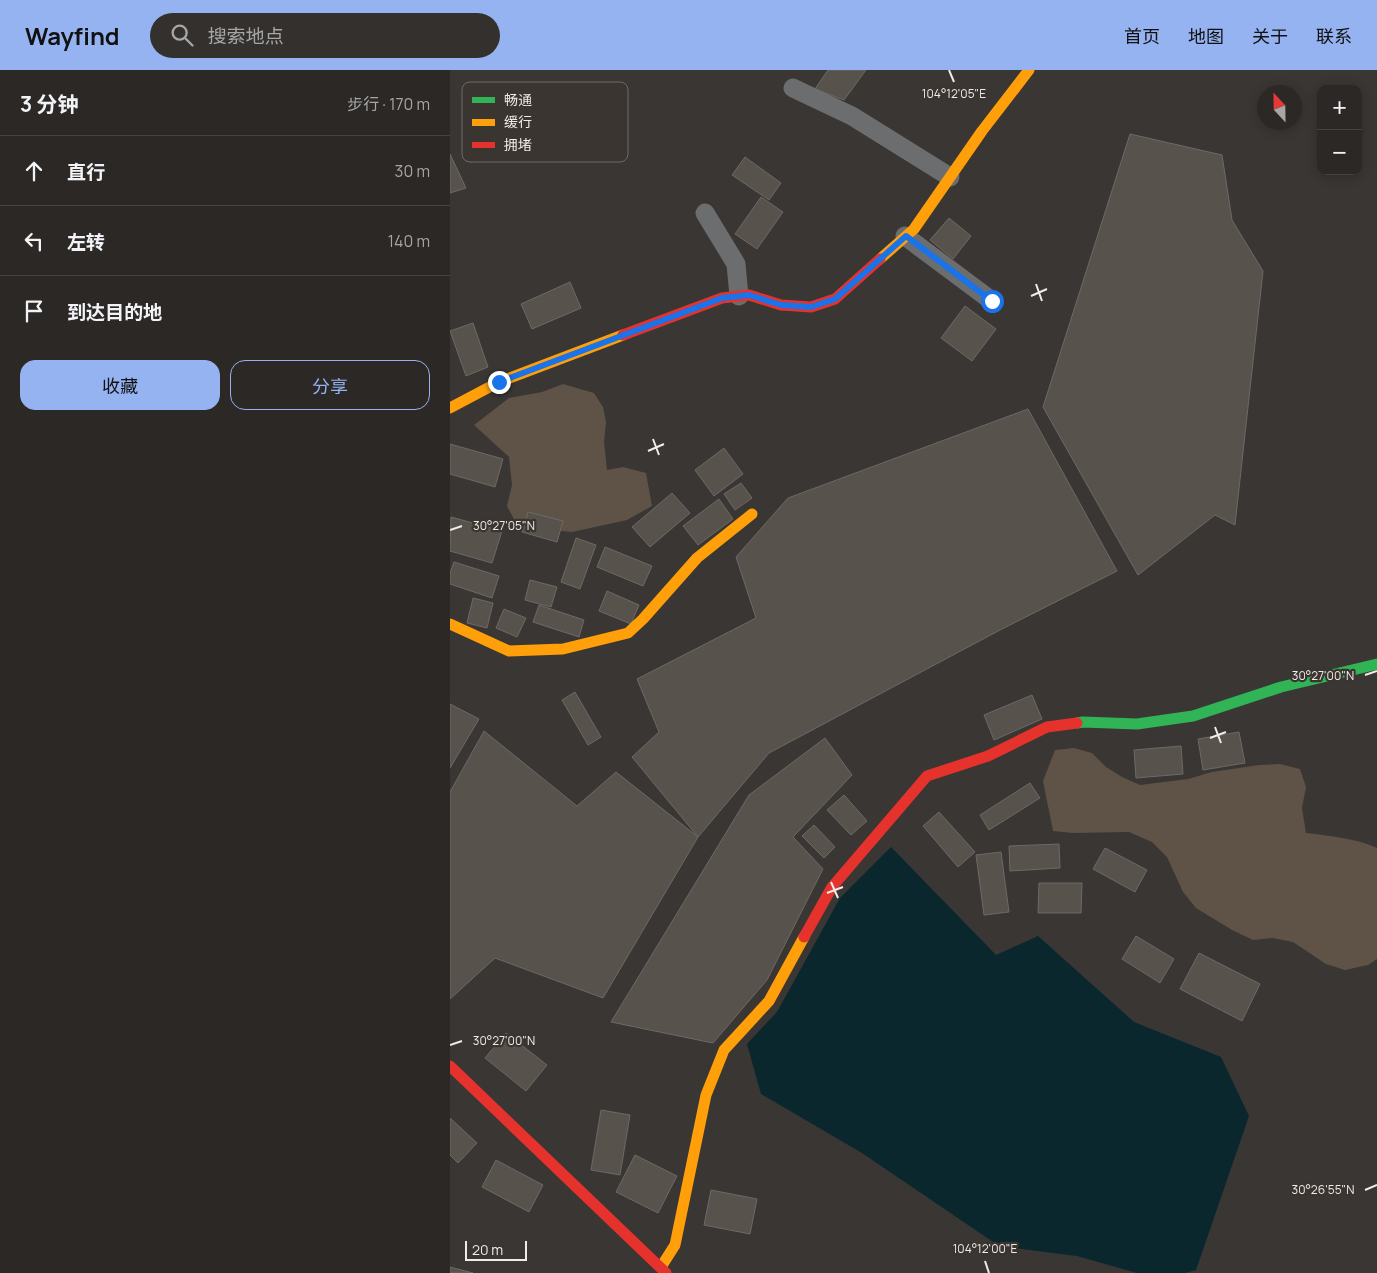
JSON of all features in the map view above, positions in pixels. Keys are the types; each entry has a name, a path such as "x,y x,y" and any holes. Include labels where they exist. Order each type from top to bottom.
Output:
{"street":[{"path":"450,408 499,382 722,298 749,295 781,305 811,307 835,299 914,228 1028,70"},
{"path":"793,88 852,116 950,177"},
{"path":"705,213 736,264 739,296"},
{"path":"906,236 992,301"},
{"path":"450,624 509,651 563,649 628,633 698,558 752,514"},
{"path":"450,1066 664,1270 674,1245 706,1095 724,1050 769,1001 832,887 928,776 988,756 1047,727 1083,722 1137,724 1192,716 1281,687 1377,664"}],"shaded area":[{"path":"563,384 594,393 603,407 606,422 604,442 607,470 623,467 646,473 652,506 627,520 572,532 534,528 515,521 507,506 512,485 509,457 474,425 509,398 542,392"},
{"path":"1074,748 1092,753 1106,767 1140,785 1188,779 1212,772 1259,765 1280,764 1300,769 1306,787 1302,808 1306,833 1333,836 1377,848 1377,959 1368,965 1345,970 1326,964 1293,942 1273,938 1253,940 1232,930 1196,908 1183,892 1167,857 1152,842 1129,832 1073,833 1053,831 1043,781 1055,750"}],"water":[{"path":"891,847 996,955 1038,936 1134,1022 1221,1057 1249,1116 1196,1270 1185,1273 1137,1273 1077,1256 999,1246 862,1153 761,1094 747,1044 777,1012 840,898"}],"building":[{"path":"828,70 866,70 844,100 815,89"},
{"path":"1130,134 1222,155 1232,220 1263,271 1235,525 1215,515 1138,575 1043,407"},
{"path":"450,154 466,188 450,193"},
{"path":"745,157 781,183 769,200 732,175"},
{"path":"761,197 783,212 757,249 735,234"},
{"path":"949,218 971,236 953,259 930,240"},
{"path":"570,282 581,308 532,329 521,304"},
{"path":"965,306 996,329 972,361 941,338"},
{"path":"473,323 488,367 466,376 450,331"},
{"path":"1028,409 1117,571 1000,630 769,753 698,837 632,757 659,732 637,679 756,618 736,557 788,498"},
{"path":"450,444 503,459 495,487 450,474"},
{"path":"724,448 743,474 714,496 695,470"},
{"path":"741,483 752,498 735,510 724,494"},
{"path":"672,493 690,513 650,547 632,527"},
{"path":"719,499 733,519 698,545 683,526"},
{"path":"528,512 563,521 557,542 522,532"},
{"path":"451,517 502,531 492,563 450,551"},
{"path":"576,538 596,545 580,589 561,582"},
{"path":"605,547 652,566 643,586 597,567"},
{"path":"454,562 499,576 492,598 450,584 450,573"},
{"path":"530,580 557,587 551,607 525,600"},
{"path":"607,591 639,605 631,624 599,611"},
{"path":"473,598 493,603 487,628 467,623"},
{"path":"539,605 584,620 579,637 533,622"},
{"path":"504,609 526,618 517,637 496,628"},
{"path":"575,692 601,737 588,745 562,700"},
{"path":"1032,695 1042,719 994,740 984,715"},
{"path":"450,704 479,719 450,768"},
{"path":"484,731 577,806 616,772 698,837 603,998 495,958 450,999 450,792"},
{"path":"1239,732 1245,763 1203,770 1198,739"},
{"path":"825,738 852,775 793,837 823,869 767,980 713,1043 611,1022 749,795"},
{"path":"1181,746 1183,774 1136,778 1134,750"},
{"path":"1030,783 1040,798 989,830 980,815"},
{"path":"844,795 867,821 851,835 827,810"},
{"path":"939,812 975,852 958,867 923,826"},
{"path":"814,825 835,847 824,858 802,836"},
{"path":"1059,844 1060,868 1010,871 1009,846"},
{"path":"1105,848 1147,870 1135,892 1093,869"},
{"path":"1001,852 1009,912 984,915 976,855"},
{"path":"1039,883 1082,883 1081,913 1038,913"},
{"path":"1136,936 1174,959 1160,983 1122,959"},
{"path":"1199,953 1260,984 1242,1021 1180,989"},
{"path":"506,1033 547,1065 526,1091 485,1058"},
{"path":"601,1110 630,1115 620,1175 591,1170"},
{"path":"450,1118 477,1143 458,1163 450,1155"},
{"path":"635,1155 677,1176 658,1213 616,1192"},
{"path":"496,1160 543,1185 529,1212 482,1187"},
{"path":"711,1190 757,1199 750,1234 704,1225"},
{"path":"450,1267 473,1273 450,1273"}],"traffic: fast":[{"path":"1077,723 1137,724 1193,716 1281,687 1377,664"}],"traffic: slow":[{"path":"880,259 914,229 982,131 1029,70"},
{"path":"450,408 499,382 623,335"},
{"path":"450,624 509,651 563,649 628,633 643,619 697,558 752,514"},
{"path":"661,1267 675,1245 706,1095 724,1050 769,1001 804,937"}],"traffic: jam":[{"path":"623,335 722,298 749,295 781,305 811,307 835,299 880,259"},
{"path":"804,937 832,887 927,776 988,756 1047,727 1077,723"},
{"path":"450,1066 666,1273"}],"route":[{"path":"499,382 722,298 749,295 781,305 811,307 835,299 906,236 992,301"}]}
